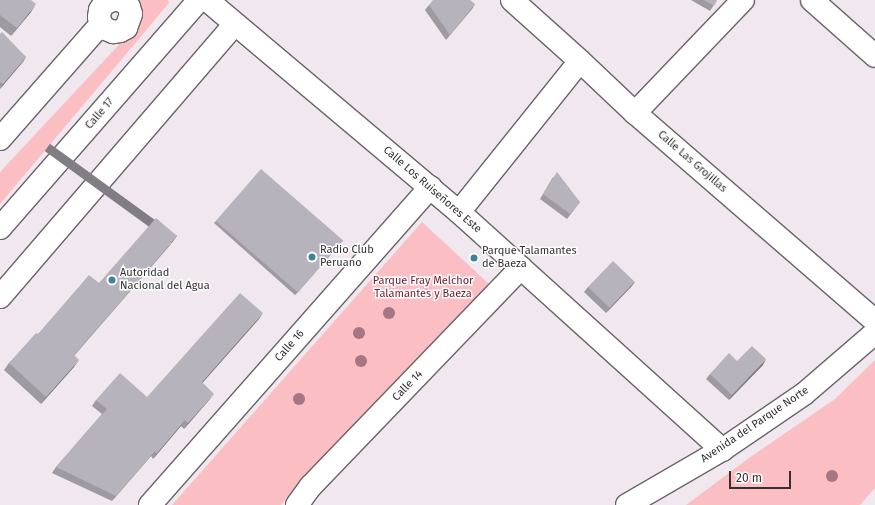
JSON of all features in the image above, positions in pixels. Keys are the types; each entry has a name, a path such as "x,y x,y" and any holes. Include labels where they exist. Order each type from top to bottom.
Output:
{"street":[{"path":"113,0 104,4 100,10 99,17 101,24 106,30 113,32 126,28 132,14 124,2 118,0"},
{"name":"Calle 17","path":"0,228 199,0"},
{"name":"Calle Los Ruiseñores Este","path":"207,0 459,212 722,450"},
{"name":"Calle Las Grojillas","path":"512,0 636,113 875,321"},
{"path":"636,113 743,0"},
{"path":"812,0 875,56"},
{"path":"0,139 101,24"},
{"path":"0,297 236,24"},
{"path":"459,212 580,61"},
{"name":"Calle 16","path":"150,505 430,187"},
{"name":"Calle 14","path":"297,505 311,486 520,268"},
{"name":"Avenida del Parque Norte","path":"627,505 722,450 804,394 875,333"}],"green space":[{"path":"134,0 168,0 169,3 0,204 0,172 142,20 140,6"},
{"name":"Parque Fray Melchor Talamantes y Baeza","path":"422,222 489,284 303,477 281,505 172,505"},
{"path":"875,360 875,488 860,505 686,505 749,458 835,399"}],"building":[{"path":"0,0 31,0 36,4 17,28 0,15"},
{"path":"433,0 470,0 475,4 450,35 429,5"},
{"path":"704,0 717,0 714,6"},
{"path":"2,32 26,57 3,84 0,82 0,34"},
{"path":"261,169 343,241 298,293 216,221"},
{"path":"557,172 580,202 570,214 543,194"},
{"path":"156,218 177,236 74,355 79,360 46,397 9,363 36,333 38,334 89,275 99,283"},
{"path":"613,261 635,282 610,308 588,287"},
{"path":"240,293 263,313 202,382 214,394 188,423 185,420 157,453 155,451 116,496 56,467 107,409 96,400 120,373 147,397"},
{"path":"752,346 766,359 732,395 710,374 729,353 737,361"}],"place":[{"name":"Radio Club Peruano","path":"312,257"},
{"name":"Parque Talamantes de Baeza","path":"474,258"},
{"name":"Autoridad Nacional del Agua","path":"112,280"}]}
